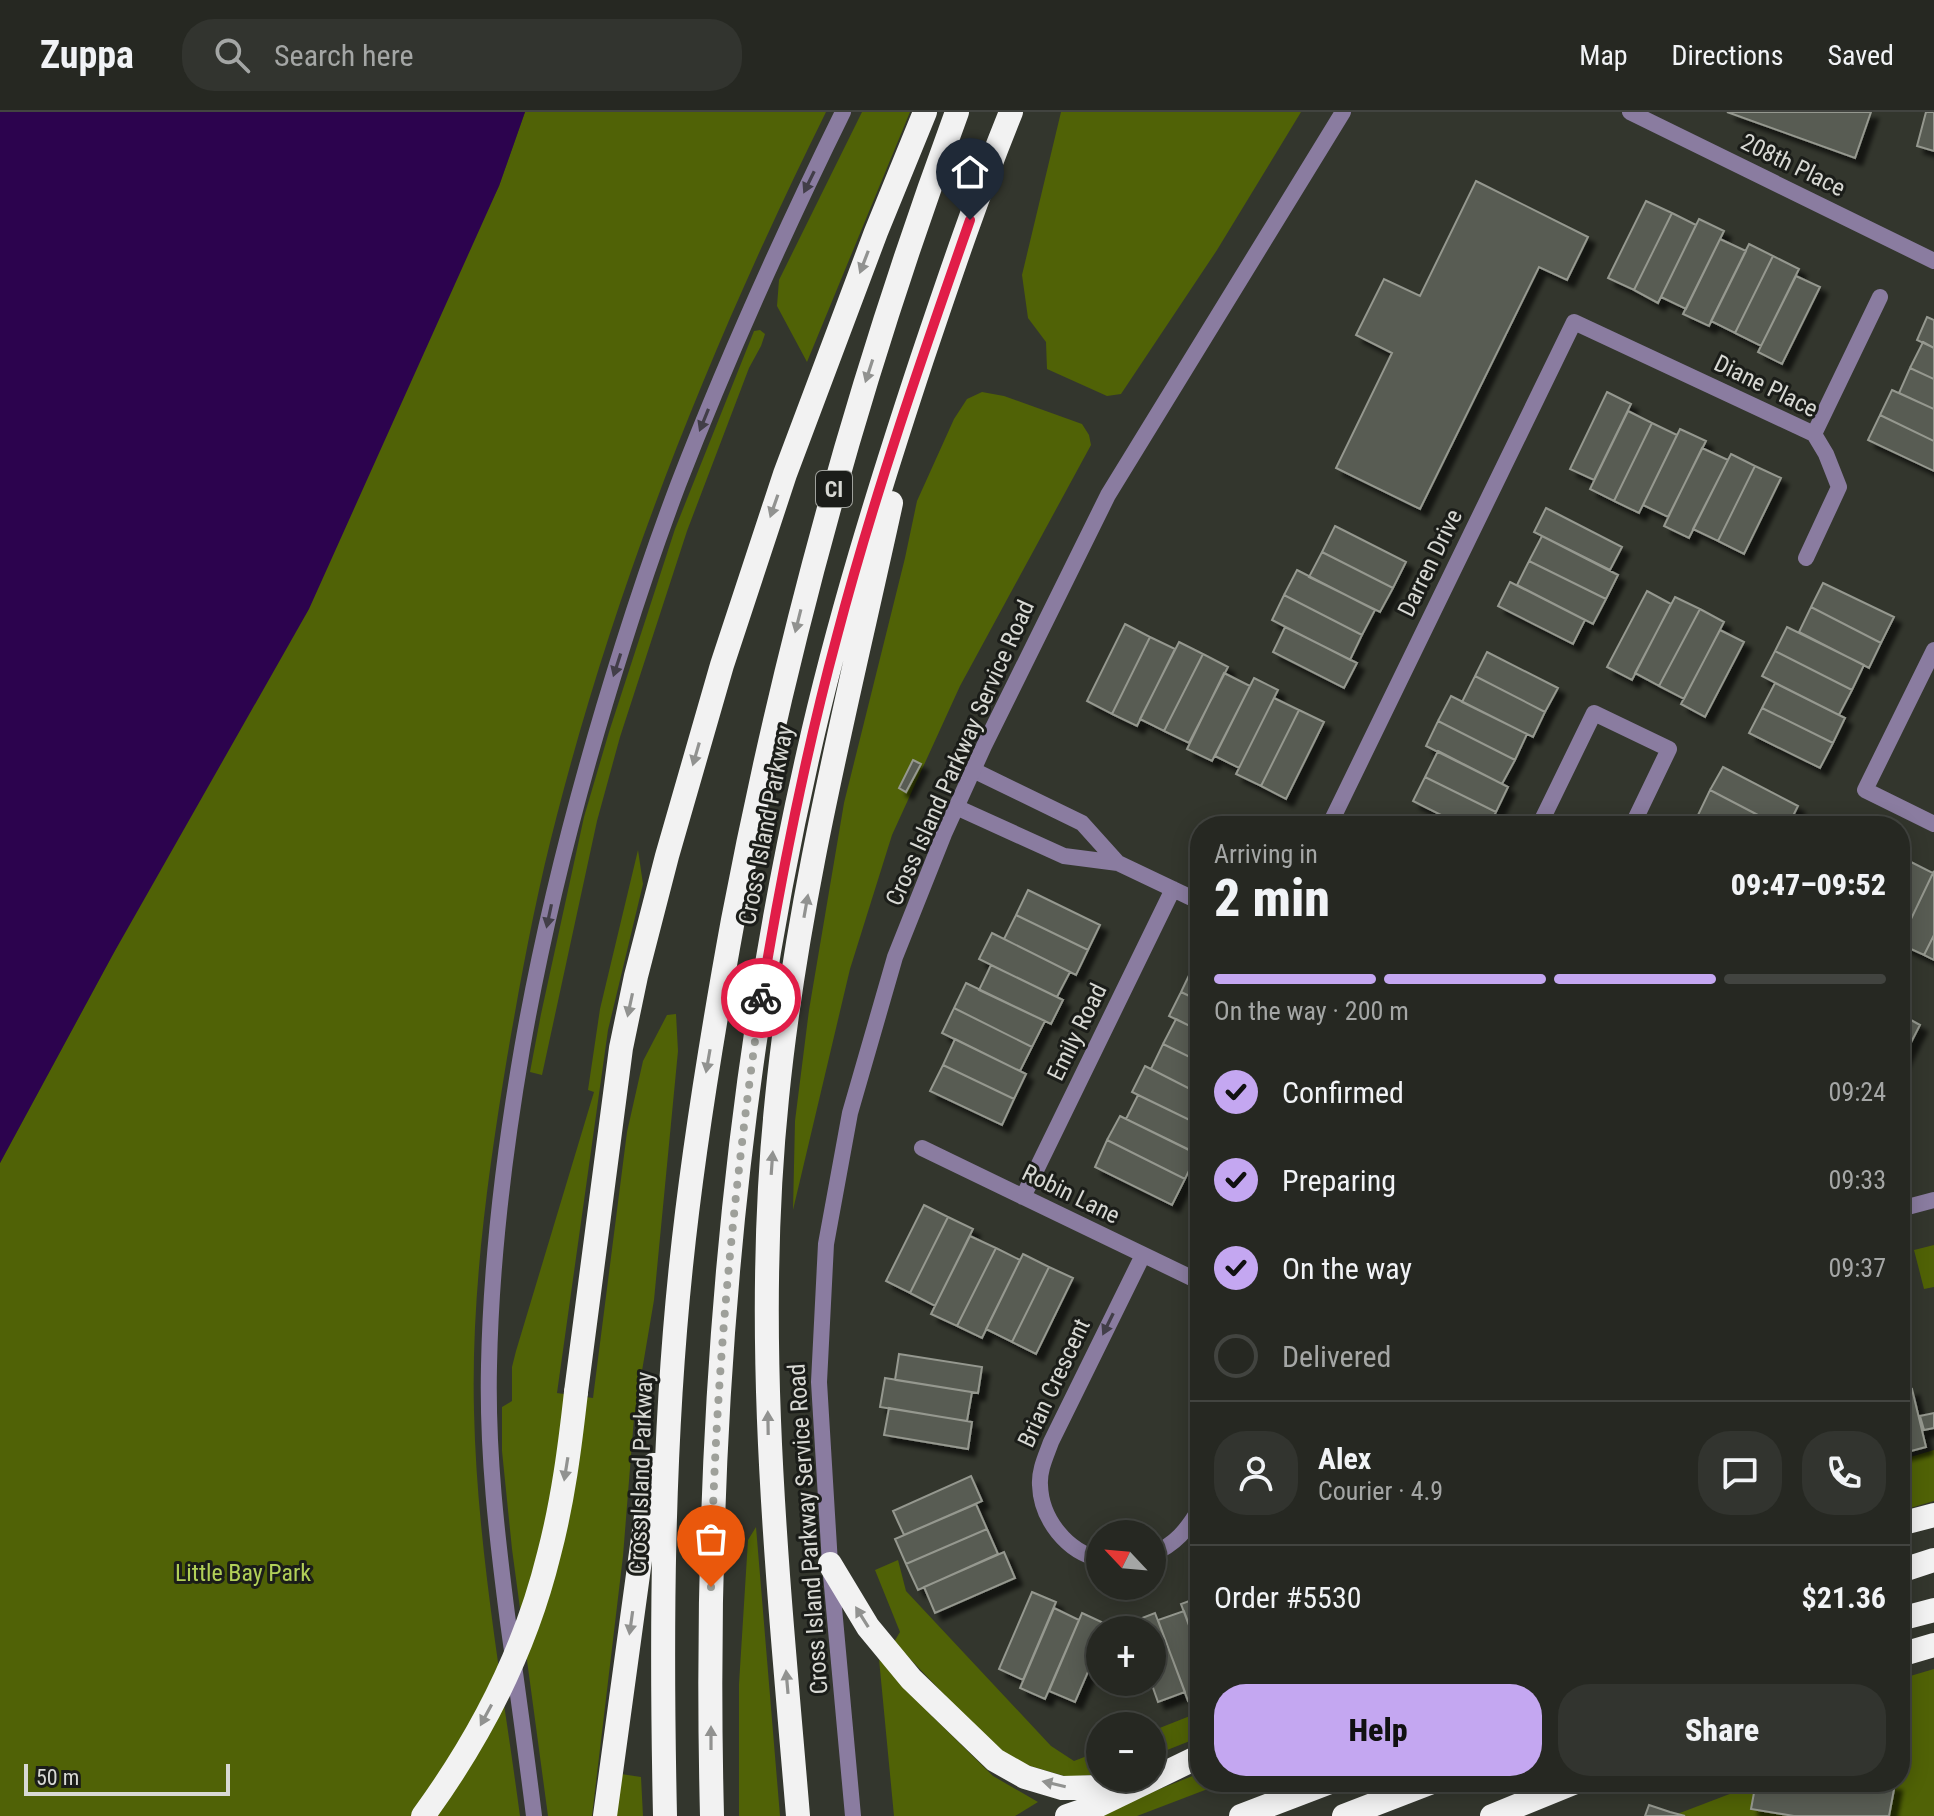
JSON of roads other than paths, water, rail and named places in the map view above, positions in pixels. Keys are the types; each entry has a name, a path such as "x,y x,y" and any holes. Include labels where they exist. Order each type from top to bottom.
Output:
{"highway":[{"path":"423,1816 448,1780 492,1704 535,1604 559,1509 621,1048 636,976 677,820 737,616 785,474 876,232 925,112"},
{"name":"Cross Island Parkway","path":"665,1816 664,1595 672,1366 680,1268 721,984 784,679 821,534 859,403 957,112"},
{"name":"Cross Island Parkway","path":"712,1816 711,1539 726,1294 747,1097 780,890 818,710 859,560 922,360 1011,112"},
{"path":"798,1816 768,1440 766,1292 776,1101 797,955 817,846 922,360"},
{"path":"605,1816 680,1268"},
{"path":"1910,1521 1934,1515"},
{"path":"1910,1568 1934,1560"},
{"path":"830,1564 868,1627 911,1679 995,1760 1025,1777 1062,1788 1086,1787"},
{"path":"1910,1616 1934,1610"},
{"path":"1910,1652 1934,1645"},
{"path":"1166,1768 1190,1760"},
{"path":"1067,1816 1099,1805 1190,1761"},
{"path":"1241,1816 1304,1792"},
{"path":"1344,1816 1406,1792"},
{"path":"1492,1816 1551,1792"}],"street":[{"path":"534,1816 493,1502 488,1391 498,1223 527,1020 570,823 648,568 742,327 843,112"},
{"name":"Cross Island Parkway Service Road","path":"853,1816 830,1564 819,1382 826,1244 850,1113 895,957 956,807 1108,495 1343,112"},
{"name":"208th Place","path":"1630,112 1934,261"},
{"path":"1814,434 1880,297"},
{"name":"Diane Place","path":"1574,322 1814,434 1839,487 1806,558"},
{"name":"Darren Drive","path":"1334,816 1574,322"},
{"path":"1934,650 1865,790 1934,824"},
{"path":"1544,816 1594,713 1669,749 1637,816"},
{"path":"973,770 1082,823 1118,863"},
{"path":"956,807 1064,856 1118,863 1190,897"},
{"name":"Emily Road","path":"1023,1197 1173,889"},
{"name":"Robin Lane","path":"922,1148 1190,1277"},
{"path":"1910,1206 1934,1200"},
{"name":"Brian Crescent","path":"1086,1555 1067,1543 1045,1509 1040,1486 1042,1466 1143,1255"},
{"path":"1166,1548 1184,1534 1190,1524"}],"park label":[{"name":"Little Bay Park","path":"243,1573"}]}
